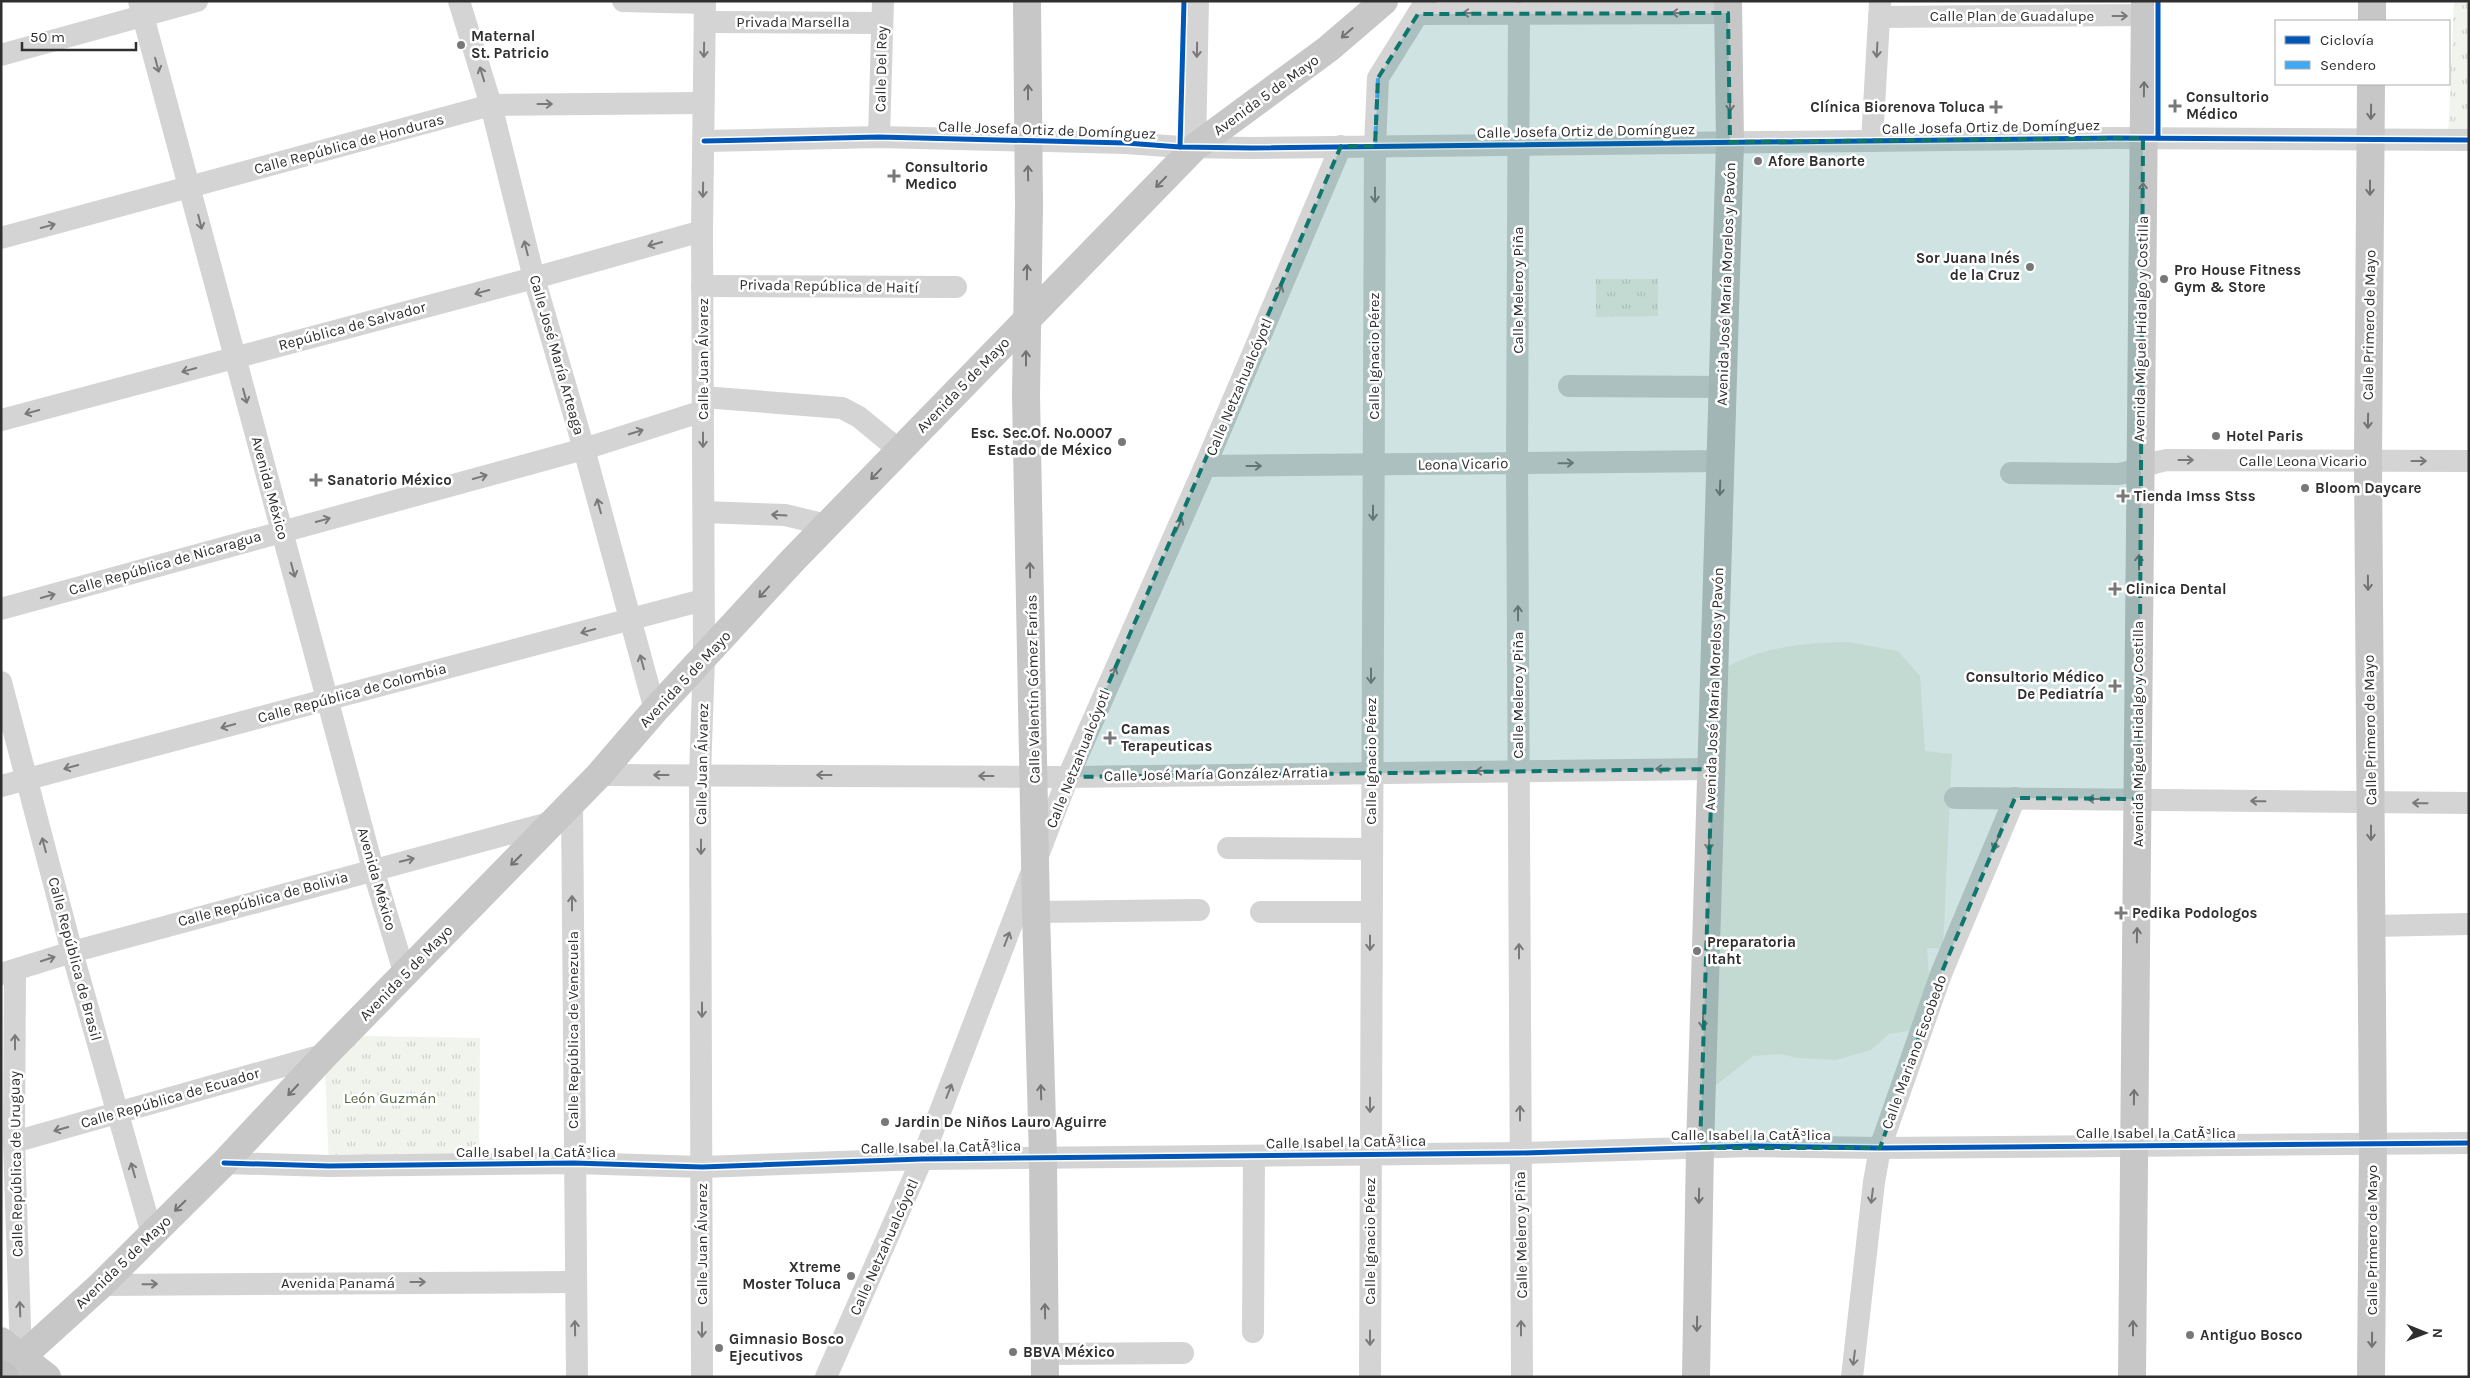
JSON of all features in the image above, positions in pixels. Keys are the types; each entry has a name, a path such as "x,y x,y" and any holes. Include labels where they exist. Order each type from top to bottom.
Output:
{"main road":[{"name":"Calle Valentín Gómez Farías","path":"1028,1 1026,320 1036,912 1043,1158 1045,1365"},
{"name":"Avenida 5 de Mayo","path":"6,1365 102,1285 224,1163 326,1054 599,775 655,710 826,525 1195,147 1328,49 1384,1"},
{"path":"2372,1 2372,20"},
{"name":"Avenida José María Morelos y Pavón","path":"1696,1377 1700,1148 1730,142 1728,7"},
{"name":"Avenida Miguel Hidalgo y Costilla","path":"2132,1377 2139,799 2145,8"},
{"name":"Calle Primero de Mayo","path":"2371,85 2368,461 2373,1144 2371,1377"},
{"path":"6,1365 46,1377"}],"street":[{"path":"1,56 141,9 197,1"},
{"name":"Calle José María Arteaga","path":"460,1 491,104 534,278 584,448 655,710"},
{"name":"Privada Marsella","path":"623,1 705,9 883,12"},
{"path":"1195,147 1198,1"},
{"path":"1422,7 1519,13 1728,7"},
{"name":"Calle Ignacio Pérez","path":"1370,1377 1370,849 1375,146 1378,78 1422,7"},
{"name":"Calle Plan de Guadalupe","path":"1880,9 2145,8"},
{"name":"Avenida México","path":"141,9 191,187 234,358 373,869 405,974"},
{"name":"Calle Juan Álvarez","path":"702,1377 700,775 704,658 702,231 705,9"},
{"path":"1872,141 1880,9"},
{"name":"Calle Del Rey","path":"879,137 883,12"},
{"name":"Calle Melero y Piña","path":"1519,13 1517,463 1522,1377"},
{"name":"Calle República de Honduras","path":"1,238 491,104 703,103"},
{"name":"Calle Josefa Ortiz de Domínguez","path":"704,141 879,137 1195,147 2143,138 2469,140"},
{"name":"Calle Netzahualcóyotl","path":"826,1377 922,1159 1068,777 1205,466 1341,146"},
{"name":"República de Salvador","path":"1,420 534,278 702,231"},
{"name":"Privada República de Haití","path":"702,286 956,287"},
{"path":"1570,386 1723,387"},
{"path":"703,404 842,408 859,417 898,450"},
{"name":"Calle República de Nicaragua","path":"1,609 584,448 703,404"},
{"name":"Calle Leona Vicario","path":"2011,473 2118,474 2140,470 2158,461 2167,460 2469,461"},
{"name":"Leona Vicario","path":"1205,466 1720,462"},
{"path":"704,512 785,515 826,525"},
{"name":"Calle República de Colombia","path":"1,786 703,600"},
{"name":"Calle República de Brasil","path":"1,682 72,952 152,1234"},
{"name":"Calle José María González Arratia","path":"599,775 1068,777 1712,769"},
{"path":"1955,798 2469,803"},
{"name":"Calle Mariano Escobedo","path":"1852,1377 1874,1182 1880,1148 1941,974 2015,798"},
{"name":"Calle República de Bolivia","path":"8,972 72,952 373,869 564,812"},
{"name":"Calle República de Venezuela","path":"564,812 574,1164 574,1282 577,1377"},
{"path":"1228,848 1370,849"},
{"path":"1036,912 1199,910"},
{"path":"1261,912 1370,912"},
{"path":"2372,926 2469,924"},
{"name":"Calle República de Uruguay","path":"6,1365 14,1142 8,1081 8,972"},
{"name":"Calle República de Ecuador","path":"14,1142 326,1054"},
{"name":"Calle Isabel la CatÃ³lica","path":"224,1163 329,1166 574,1164 702,1167 922,1159 1520,1153 1752,1146 1880,1148 2469,1143"},
{"path":"1253,1332 1254,1156"},
{"name":"Avenida Panamá","path":"102,1285 574,1282"},
{"path":"1045,1365 1183,1353"}],"highlighted area":[{"path":"1728,13 1730,142 2143,138 2139,799 2015,798 1941,974 1880,1148 1700,1148 1712,769 1068,777 1341,146 1375,146 1378,78 1418,14"}],"green space":[{"path":"2454,1 2469,1 2469,140 2448,140"},
{"path":"1596,279 1658,279 1658,316 1596,317"},
{"path":"1848,642 1898,651 1920,676 1925,751 1952,754 1943,949 1927,948 1930,991 1914,1030 1889,1034 1871,1050 1836,1060 1796,1058 1782,1054 1753,1056 1714,1087 1723,670 1752,656 1783,647"},
{"name":"León Guzmán","path":"362,1036 480,1038 479,1155 329,1166 325,1072"}],"marked path":[{"path":"1375,146 1378,78"}],"cycle path":[{"path":"1180,147 1184,1"},
{"path":"2158,1 2158,138"},
{"path":"704,141 879,137 1252,148 2114,138 2469,140"},
{"path":"224,1163 329,1166 574,1163 702,1167 922,1159 1520,1153 1752,1146 1880,1148 2469,1143"}],"place":[{"name":"Maternal St. Patricio","path":"461,45"},
{"name":"Consultorio Médico","path":"2175,106"},
{"name":"Clínica Biorenova Toluca","path":"1996,107"},
{"name":"Afore Banorte","path":"1758,161"},
{"name":"Consultorio Medico","path":"894,176"},
{"name":"Sor Juana Inés de la Cruz","path":"2030,267"},
{"name":"Pro House Fitness Gym & Store","path":"2164,279"},
{"name":"Hotel Paris","path":"2216,436"},
{"name":"Esc. Sec.Of. No.0007 Estado de México","path":"1122,442"},
{"name":"Sanatorio México","path":"316,480"},
{"name":"Bloom Daycare","path":"2305,488"},
{"name":"Tienda Imss Stss","path":"2123,496"},
{"name":"Clinica Dental","path":"2115,589"},
{"name":"Consultorio Médico De Pediatría","path":"2115,686"},
{"name":"Camas Terapeuticas","path":"1110,738"},
{"name":"Pedika Podologos","path":"2121,913"},
{"name":"Preparatoria Itaht","path":"1697,951"},
{"name":"Jardin De Niños Lauro Aguirre","path":"885,1122"},
{"name":"Xtreme Moster Toluca","path":"851,1276"},
{"name":"Antiguo Bosco","path":"2190,1335"},
{"name":"Gimnasio Bosco Ejecutivos","path":"719,1348"},
{"name":"BBVA México","path":"1013,1352"}]}
